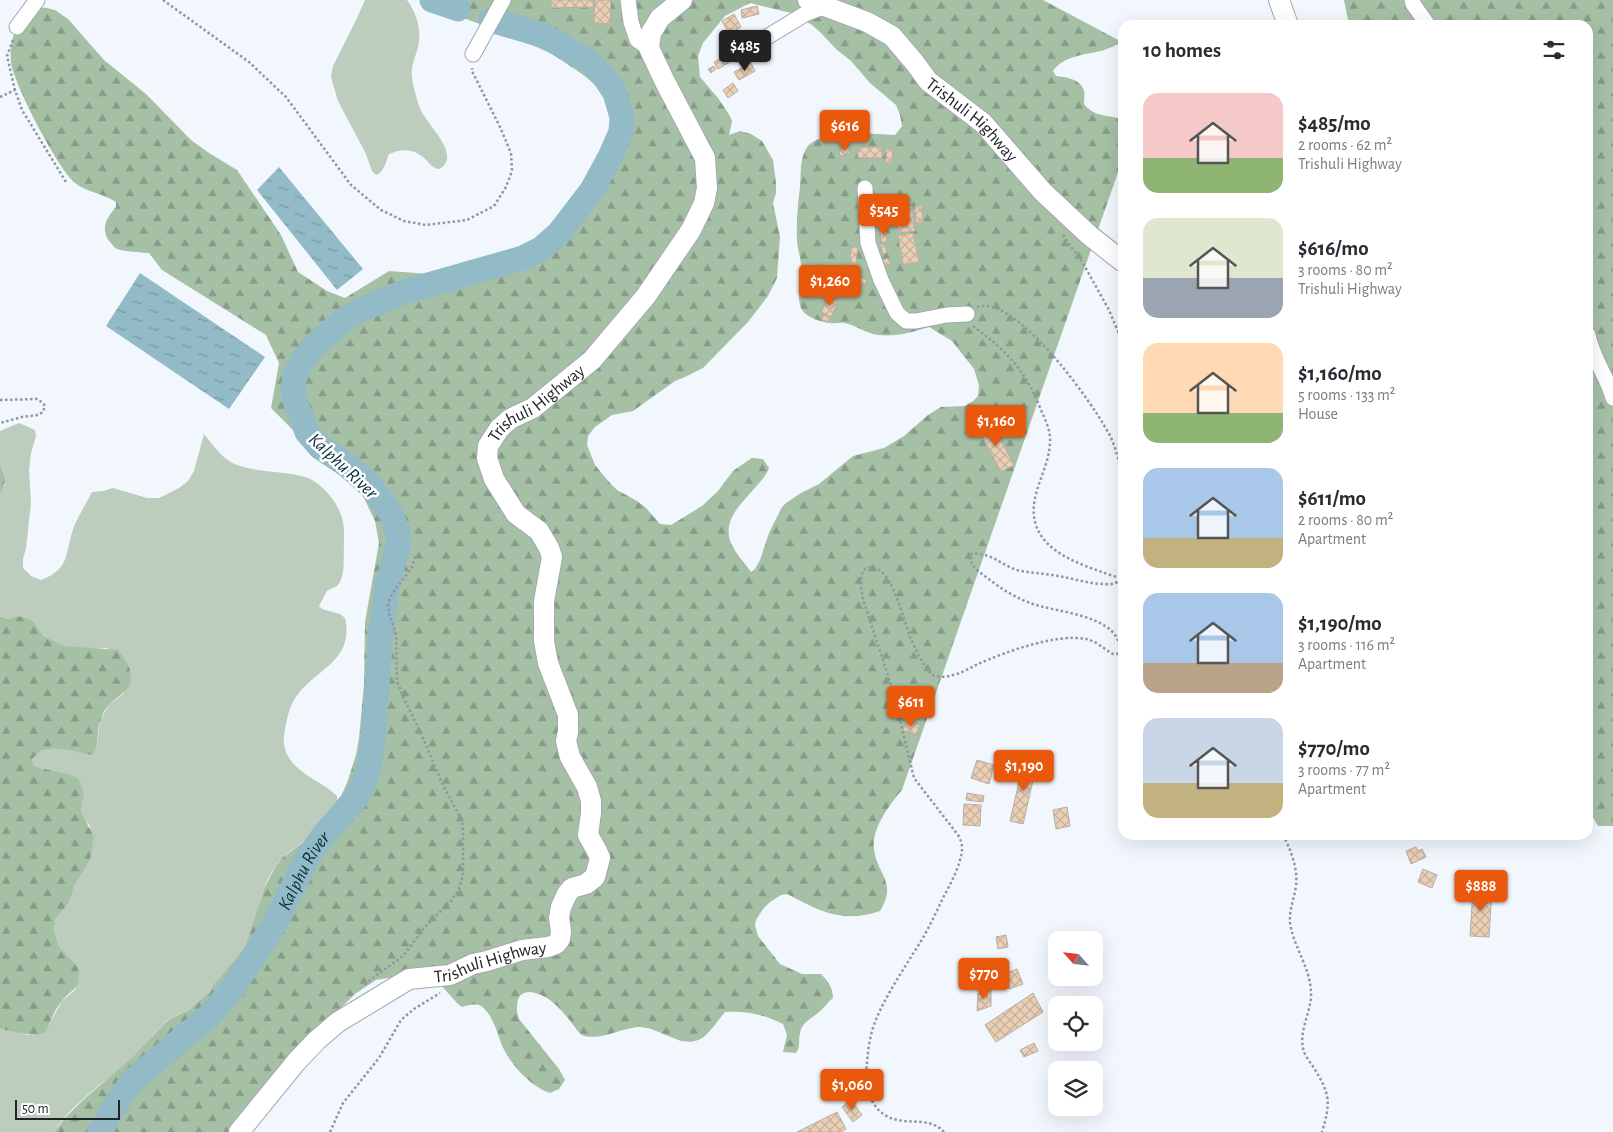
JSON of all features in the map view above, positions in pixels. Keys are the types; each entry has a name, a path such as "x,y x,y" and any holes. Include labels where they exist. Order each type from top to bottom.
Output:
{"street":[{"path":"18,26 37,0"},
{"path":"628,0 631,22 637,40 649,48 651,33 660,18 682,0"},
{"path":"1279,0 1286,20"},
{"path":"1412,0 1424,20"},
{"path":"473,54 501,3"},
{"path":"747,50 805,14 817,3"},
{"name":"Trishuli Highway","path":"817,3 867,22 892,36 916,63 928,81 983,122 1043,192 1089,235 1118,258"},
{"name":"Trishuli Highway","path":"239,1132 296,1062 338,1022 409,979 450,975 473,964 522,950 548,947 556,944 560,939 561,931 558,918 567,894 572,888 586,884 595,877 600,858 588,835 592,812 591,801 587,787 570,757 566,741 568,715 548,663 544,641 544,601 552,557 539,531 516,514 494,479 487,458 488,446 499,429 510,419 533,408 570,379 592,360 617,331 646,296 666,267 691,230 704,203 707,188 704,158 649,48"},
{"path":"865,188 868,243 881,280 897,313 906,321 916,322 947,315 967,314"},
{"path":"1593,353 1613,398"}],"path":[{"path":"163,0 249,62 286,97 351,185 381,210 404,221 426,224 467,220 494,206 506,188 512,171 511,153 472,71 473,54"},
{"path":"18,26 7,56 15,90 22,110 66,182"},
{"path":"0,97 15,90"},
{"path":"1060,232 1084,265 1109,310 1118,332"},
{"path":"1118,461 1108,432 1095,412 1058,361 1031,333 1011,316 992,306 978,306 971,309 966,317 969,323 1001,349 1020,370 1038,401 1050,434 1048,459 1035,500 1034,518 1036,528 1048,544 1063,556 1118,577"},
{"path":"0,400 37,399 44,403 45,406 43,412 38,415 0,423"},
{"path":"363,990 366,983 403,956 425,926 451,901 459,890 463,874 464,833 462,821 442,783 397,681 396,633 389,614 388,604 392,594 412,567 416,554"},
{"path":"1118,581 1115,583 1099,584 1019,570 984,554 971,554 969,557 974,567 1016,597 1031,604 1081,616 1107,626 1118,642"},
{"path":"944,1132 933,1124 901,1122 888,1117 875,1105 866,1083 867,1058 875,1022 898,977 922,940 955,875 960,861 962,846 958,835 914,778 900,729 892,691 864,602 861,590 861,576 864,571 870,568 877,569 884,574 898,600 910,637 920,658 931,674 940,677 957,674 998,656 1034,644 1055,640 1085,639 1092,641 1113,654 1118,653"},
{"path":"1285,840 1297,877 1290,911 1290,922 1296,944 1307,970 1311,994 1302,1046 1328,1095 1329,1104 1322,1132"},
{"path":"330,1132 343,1103 379,1058 401,1020 414,1009 440,993 459,975 461,969"}],"green space":[{"path":"365,0 407,0 414,11 418,22 419,41 412,69 413,82 421,110 444,144 447,158 445,164 440,169 433,167 415,152 403,150 389,154 383,169 376,175 372,171 366,154 338,101 331,77 333,66"},
{"path":"421,0 1043,0 1118,40 1118,44 1104,50 1069,59 1053,71 1056,76 1073,79 1080,84 1084,92 1084,104 1092,111 1118,118 1118,172 902,790 882,817 875,833 874,849 876,858 887,885 885,901 880,911 866,915 843,916 810,906 787,894 781,895 770,902 756,920 755,925 758,936 780,964 802,974 821,974 828,982 832,991 833,998 803,1026 796,1053 783,1052 787,1035 783,1024 754,1014 740,1012 725,1012 708,1033 694,1041 678,1040 645,1027 631,1028 597,1037 584,1036 553,1002 542,995 529,992 522,994 517,1002 519,1019 559,1069 565,1080 559,1089 550,1093 542,1090 527,1079 513,1064 503,1048 491,1017 481,1006 474,1004 462,1007 439,983 399,977 388,978 376,980 355,994 295,1053 232,1132 54,1132 83,1100 135,1055 164,1024 190,1009 209,993 215,983 245,948 264,889 275,867 282,858 327,823 332,815 337,800 347,783 359,738 364,684 365,622 379,543 375,521 364,498 348,478 317,454 271,408 279,363 266,335 162,270 149,253 117,249 108,239 105,225 116,207 116,202 75,183 67,175 37,125 19,88 11,62 12,43 16,29 38,7 55,10 68,19 104,60 146,94 191,140 237,170 281,235 298,272 327,291 345,298 389,271 430,274 467,270 488,263 518,249 544,233 562,217 584,187 607,144 615,124 614,109 608,97 599,87 579,72 552,54 513,36 436,8","holes":["750,3 791,13 812,25 851,61 870,83 896,105 902,126 895,135 851,133 829,135 810,144 806,149 801,163 797,227 797,243 801,263 799,298 801,308 806,314 817,320 845,323 877,335 899,334 929,327 952,341 974,369 979,385 978,396 965,406 941,407 928,415 904,436 884,448 853,456 819,484 786,503 782,507 769,533 760,560 751,572 733,547 729,528 734,514 762,480 769,468 763,459 752,458 733,471 718,491 702,506 671,525 660,524 646,508 617,490 595,465 587,445 588,436 595,427 612,415 633,411 675,381 703,368 748,322 768,296 777,278 780,237 773,203 776,193 773,160 762,141 751,134 740,131 729,135 732,121 718,98 700,77 698,56 703,43 725,16"]},
{"path":"1344,0 1613,0 1613,826 1598,826 1593,818 1593,20 1348,20"},
{"path":"19,423 35,430 36,436 29,470 31,503 23,568 31,576 41,580 58,570 63,564 75,524 92,492 113,488 147,498 159,498 179,488 188,481 194,471 204,434 223,456 232,463 253,469 301,476 320,485 331,496 339,509 344,530 344,567 342,577 337,586 327,591 319,606 322,609 340,614 345,618 346,633 344,645 338,656 302,689 294,700 284,733 285,747 289,758 300,770 337,796 336,807 331,817 323,826 277,864 263,891 246,945 209,994 193,1007 165,1023 134,1057 70,1112 54,1132 0,1132 0,1029 27,1035 44,1033 62,1001 75,990 78,967 59,946 54,929 56,918 69,903 74,887 90,860 90,826 83,818 81,812 84,795 65,773 40,768 34,765 32,759 46,749 92,754 97,744 100,720 109,705 124,693 107,648 92,649 65,646 44,636 34,622 18,616 8,619 0,616 0,494 5,484 4,472 0,466 0,431"},
{"path":"0,466 5,480 0,494"},
{"path":"0,616 8,619 18,616 29,619 34,622 44,636 65,646 118,650 128,665 131,676 130,684 126,690 105,711 100,721 97,743 92,755 66,750 46,749 32,759 34,765 40,768 65,773 77,778 81,783 84,795 81,812 94,837 90,860 74,887 69,903 56,918 54,929 59,946 78,967 78,984 54,1012 45,1033 39,1034 0,1029"}],"water":[{"path":"279,167 363,269 337,290 257,190"},
{"path":"140,273 265,357 229,409 106,326"}],"building":[{"path":"551,0 593,0 594,7 551,8"},
{"path":"595,0 611,0 610,24 594,23"},
{"path":"757,6 759,14 742,18 741,10"},
{"path":"734,14 741,27 729,34 722,21"},
{"path":"737,49 740,56 718,69 714,62"},
{"path":"751,63 755,71 739,80 734,72"},
{"path":"714,66 716,69 711,73 708,69"},
{"path":"733,83 738,91 728,98 723,90"},
{"path":"858,147 882,147 882,158 858,158"},
{"path":"850,148 850,154 840,156 839,149"},
{"path":"886,149 893,149 892,163 886,163"},
{"path":"884,199 890,200 887,214 882,212"},
{"path":"912,206 915,231 898,233 896,208"},
{"path":"915,206 922,206 923,223 916,223"},
{"path":"881,214 887,215 886,227 881,227"},
{"path":"886,230 887,242 881,242 880,231"},
{"path":"913,233 919,262 903,265 898,236"},
{"path":"885,244 887,253 883,254 880,245"},
{"path":"851,247 858,247 856,263 850,263"},
{"path":"889,258 891,264 885,265 883,260"},
{"path":"843,272 853,276 850,283 840,279"},
{"path":"856,275 867,280 865,285 854,280"},
{"path":"829,298 838,302 831,317 821,312"},
{"path":"824,314 830,317 828,322 821,319"},
{"path":"991,421 1014,465 1001,472 978,428"},
{"path":"907,720 920,725 916,735 903,730"},
{"path":"1043,751 1048,754 1044,761 1039,758"},
{"path":"977,760 994,765 989,784 971,778"},
{"path":"1024,760 1037,763 1023,824 1010,821"},
{"path":"967,793 984,796 983,802 966,800"},
{"path":"964,804 981,805 980,826 963,825"},
{"path":"1067,807 1070,826 1056,829 1053,810"},
{"path":"1416,847 1418,851 1422,849 1426,857 1411,864 1406,851"},
{"path":"1423,869 1437,875 1432,888 1418,882"},
{"path":"1473,888 1492,889 1489,937 1470,936"},
{"path":"1006,935 1008,947 998,949 996,937"},
{"path":"1017,969 1023,984 1009,989 1004,974"},
{"path":"991,990 991,1006 977,1011 978,994"},
{"path":"1033,993 1043,1012 996,1042 985,1025"},
{"path":"1034,1043 1038,1051 1024,1057 1020,1050"},
{"path":"851,1100 862,1115 853,1122 842,1107"},
{"path":"837,1112 846,1129 841,1132 797,1132"}],"waterway":[{"name":"Kalphu River","path":"432,0 458,9"},
{"name":"Kalphu River","path":"100,1132 131,1082 210,1015 232,989 273,927 308,857 323,836 356,798 364,783 369,766 373,739 381,632 387,586 399,543 398,534 392,515 372,487 347,465 320,447 307,432 295,401 293,389 295,375 303,360 316,344 341,322 360,310 407,291 523,258 541,249 559,233 592,190 621,132 622,117 615,93 606,79 589,61 545,36 491,20"}]}
